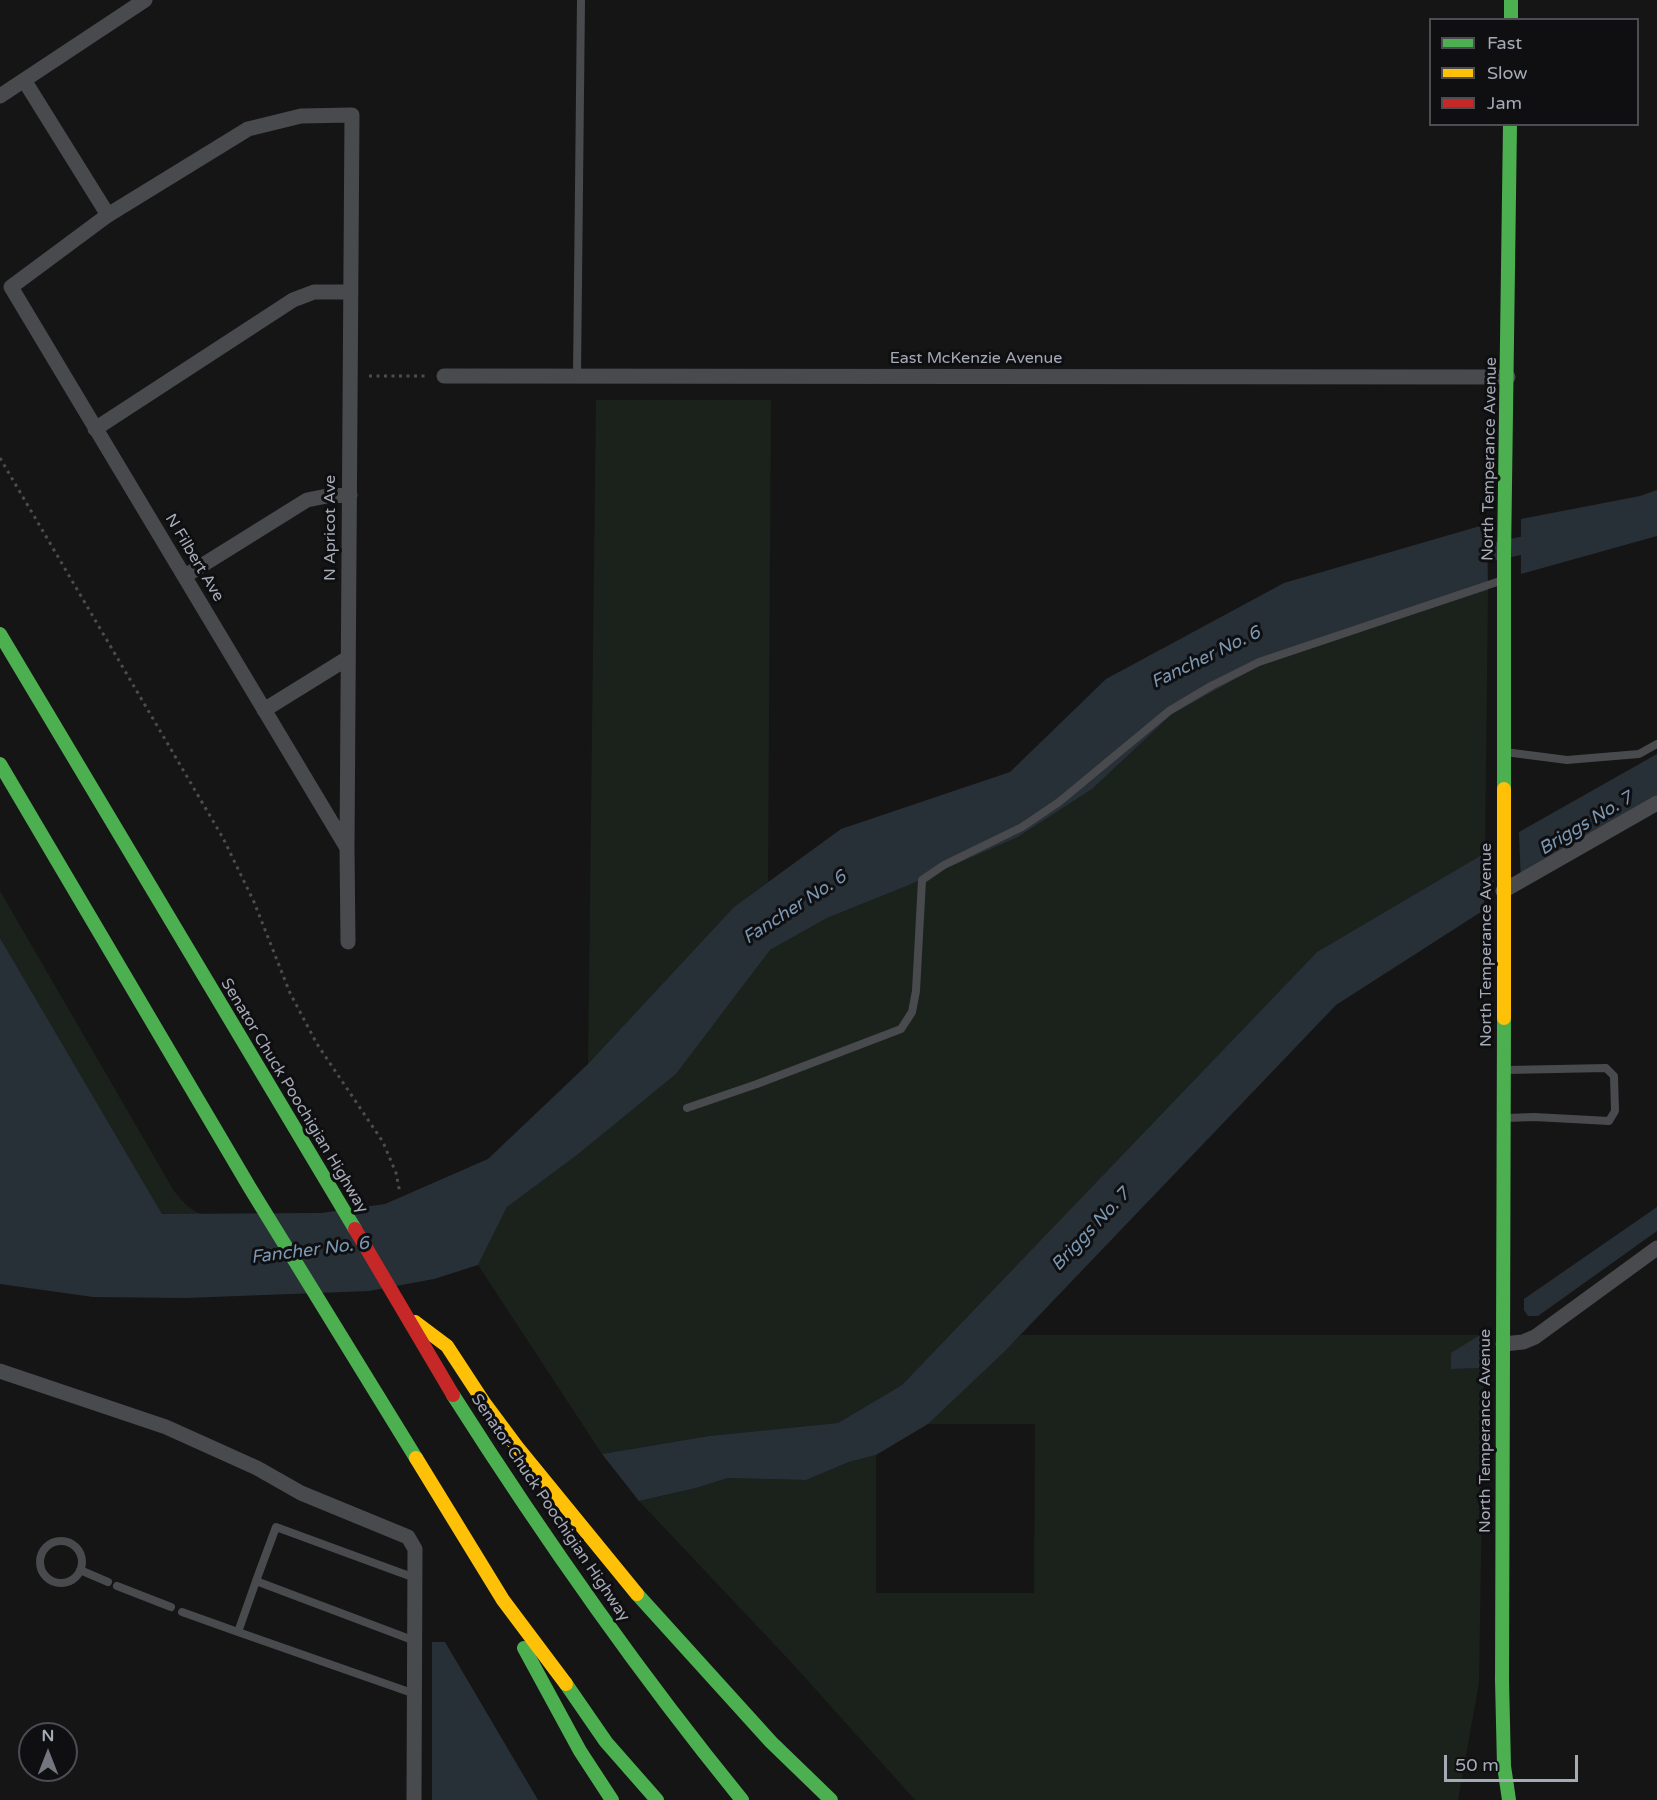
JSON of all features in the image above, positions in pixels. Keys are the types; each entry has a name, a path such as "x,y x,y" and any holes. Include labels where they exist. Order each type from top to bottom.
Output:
{"main road":[{"path":"1511,0 1511,18"},
{"name":"North Temperance Avenue","path":"1502,1800 1504,1766 1502,1680 1504,530 1510,126"},
{"name":"Senator Chuck Poochigian Highway","path":"0,634 405,1315 534,1520 586,1596 664,1702 742,1800"},
{"path":"0,764 250,1188 503,1600 548,1658 606,1742 657,1800"},
{"path":"405,1315 447,1346 484,1404 610,1563 749,1718 831,1800"},
{"path":"503,1600 527,1656 580,1751 612,1800"},
{"name":"North Temperance Avenue","path":"1504,1766 1509,1800"}],"street":[{"path":"0,96 145,0"},
{"path":"24,80 108,216"},
{"name":"N Apricot Ave","path":"108,216 249,129 301,116 352,115 348,942"},
{"name":"N Filbert Ave","path":"108,216 10,286 347,848"},
{"path":"96,429 293,300 314,292 351,292"},
{"name":"East McKenzie Avenue","path":"444,376 1508,377"},
{"path":"185,576 307,500 327,495 350,495"},
{"path":"264,710 348,658"},
{"path":"1503,891 1657,803"},
{"path":"1503,1344 1523,1342 1535,1337 1657,1248"},
{"path":"0,1371 166,1427 258,1468 301,1493 408,1537 415,1549 416,1578 414,1800"}],"lane":[{"path":"577,376 581,0"},
{"path":"687,1108 901,1029 912,1012 916,991 922,880 944,865 1022,827 1041,814 1169,711 1211,686 1259,662 1504,579"},
{"path":"1504,751 1567,760 1639,754 1657,744"},
{"path":"1504,1071 1606,1068 1614,1076 1615,1111 1609,1121 1534,1117 1504,1118"},
{"path":"238,1632 276,1527 416,1578"},
{"path":"60,1540 73,1544 81,1554 83,1561 80,1570 74,1579 68,1582 54,1582 48,1578 40,1566 42,1551 53,1542 60,1540"},
{"path":"80,1570 108,1582"},
{"path":"256,1581 416,1641"},
{"path":"117,1586 171,1607"},
{"path":"182,1612 415,1694"}],"path":[{"path":"369,376 444,376"},
{"path":"0,459 223,838 254,902 290,993 317,1044 383,1142 396,1173 400,1193"}],"shaded area":[{"path":"596,400 771,400 768,882 734,907 588,1064"},
{"path":"1488,590 1485,853 1317,952 902,1385 838,1423 709,1436 602,1454 478,1265 507,1207 577,1155 676,1074 770,950 827,918 1018,837 1092,789 1171,714 1264,664"},
{"path":"0,891 174,1191 190,1208 202,1214 162,1214 0,938"},
{"path":"1021,1335 1480,1335 1451,1354 1452,1369 1484,1368 1479,1683 1458,1800 915,1800 791,1662 639,1501 728,1478 806,1480 849,1462 876,1455 876,1593 1034,1593 1035,1424 928,1424"}],"water":[{"path":"1657,490 1657,536 1521,574 1521,519 1640,496"},
{"path":"1487,524 1488,590 1263,664 1172,714 1092,789 1018,837 827,918 770,950 676,1074 577,1155 507,1207 478,1265 434,1279 369,1291 186,1298 93,1297 0,1284 0,938 162,1214 321,1213 385,1204 488,1159 588,1064 734,907 841,829 1010,772 1106,679 1284,583"},
{"path":"1657,754 1657,806 1521,885 1519,832"},
{"path":"1485,853 1484,910 1336,1005 1005,1351 928,1424 876,1455 849,1462 806,1480 728,1478 639,1501 602,1454 709,1436 838,1423 902,1385 1317,952"},
{"path":"1657,1207 1657,1231 1538,1316 1528,1316 1524,1310 1524,1299"},
{"path":"1480,1335 1485,1339 1484,1368 1451,1369 1451,1353"},
{"path":"432,1642 445,1642 538,1800 432,1800"}],"waterway":[{"name":"Fancher No. 6","path":"1466,560 1487,553 1544,541"},
{"name":"Briggs No. 7","path":"1479,889 1491,881"}],"traffic: fast":[{"path":"1511,0 1511,18"},
{"path":"1504,789 1504,557 1510,126"},
{"path":"0,634 355,1229"},
{"path":"0,764 250,1188 416,1458"},
{"path":"1504,1018 1502,1680 1504,1766 1509,1800"},
{"path":"453,1395 592,1602 665,1702 742,1800"},
{"path":"637,1594 771,1742 831,1800"},
{"path":"524,1648 580,1751 612,1800"},
{"path":"566,1684 606,1742 657,1800"}],"traffic: slow":[{"path":"1504,789 1504,1018"},
{"path":"415,1322 447,1346 485,1404 517,1447 637,1594"},
{"path":"416,1458 503,1600 566,1684"}],"traffic: jam":[{"path":"355,1229 453,1395"}]}
